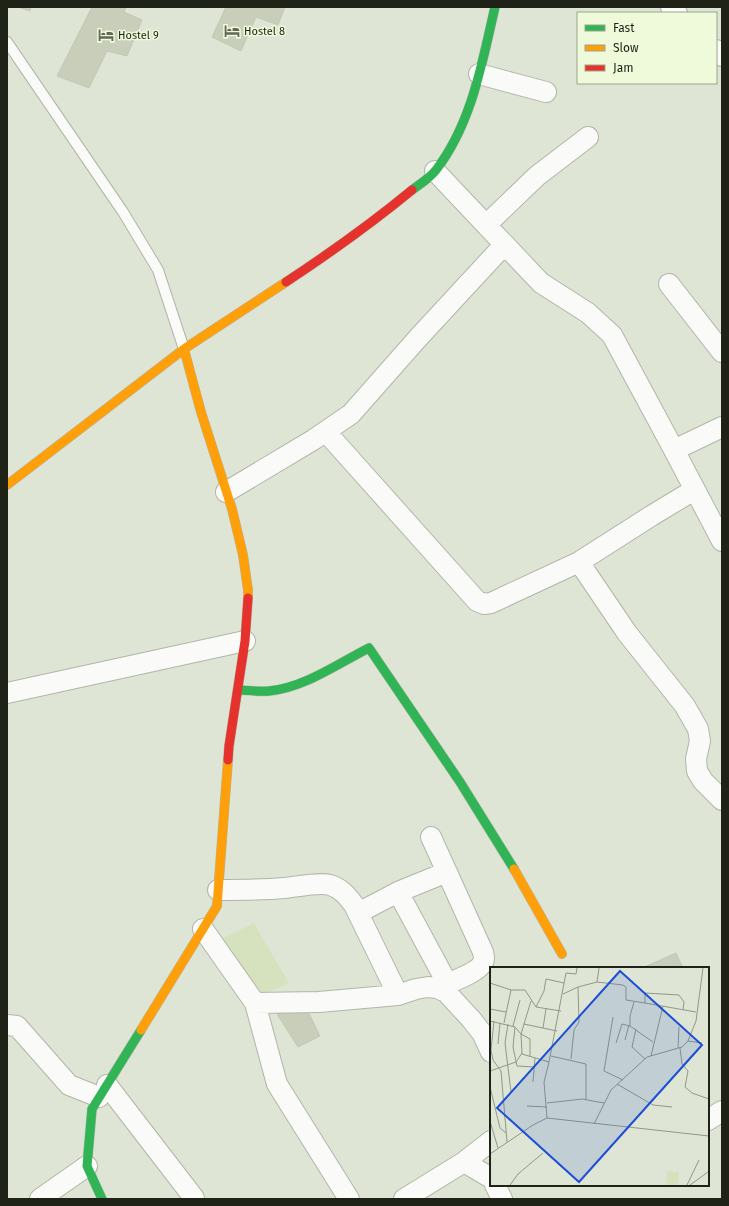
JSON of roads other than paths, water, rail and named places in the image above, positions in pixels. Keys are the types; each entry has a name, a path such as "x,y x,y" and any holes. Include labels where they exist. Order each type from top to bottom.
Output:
{"street":[{"path":"7,485 184,349 316,262 386,212 435,171 454,143 467,115 479,74 495,7"},
{"path":"479,74 546,92"},
{"path":"486,225 537,176 588,137"},
{"path":"435,171 541,283 588,313 612,335 722,541"},
{"path":"226,492 326,432 351,414 418,338 504,245"},
{"path":"669,284 722,352"},
{"path":"102,1199 87,1166 92,1109 217,906 229,746 245,641 248,590 243,555 232,509 200,412 184,349"},
{"path":"674,450 722,427"},
{"path":"326,432 477,600 484,604 491,603 579,562 694,490"},
{"path":"579,562 627,633 685,706 698,729 700,741 696,759 697,771 703,781 722,800"},
{"path":"7,693 245,641"},
{"path":"238,690 271,691 291,686 368,648 460,782 517,874 562,954"},
{"path":"255,1003 319,1002 398,995 416,989 442,985 476,970 482,964 484,958 483,952 432,837"},
{"path":"358,913 398,892 447,872"},
{"path":"218,890 275,888 321,884 330,885 338,889 346,895 354,905 398,995"},
{"path":"398,892 446,992 482,1032 490,1050"},
{"path":"203,928 255,1003 278,1084 349,1199"},
{"path":"7,1025 17,1026 69,1085 103,1091 194,1198"},
{"path":"709,1119 722,1112"},
{"path":"404,1199 464,1162 490,1142"},
{"path":"464,1162 490,1177"},
{"path":"40,1199 87,1166"},
{"path":"496,1186 502,1199"}],"lane":[{"path":"7,42 123,212 158,270 184,349"}],"place":[{"name":"Hostel 8","path":"232,31"},
{"name":"Hostel 9","path":"106,35"}]}
